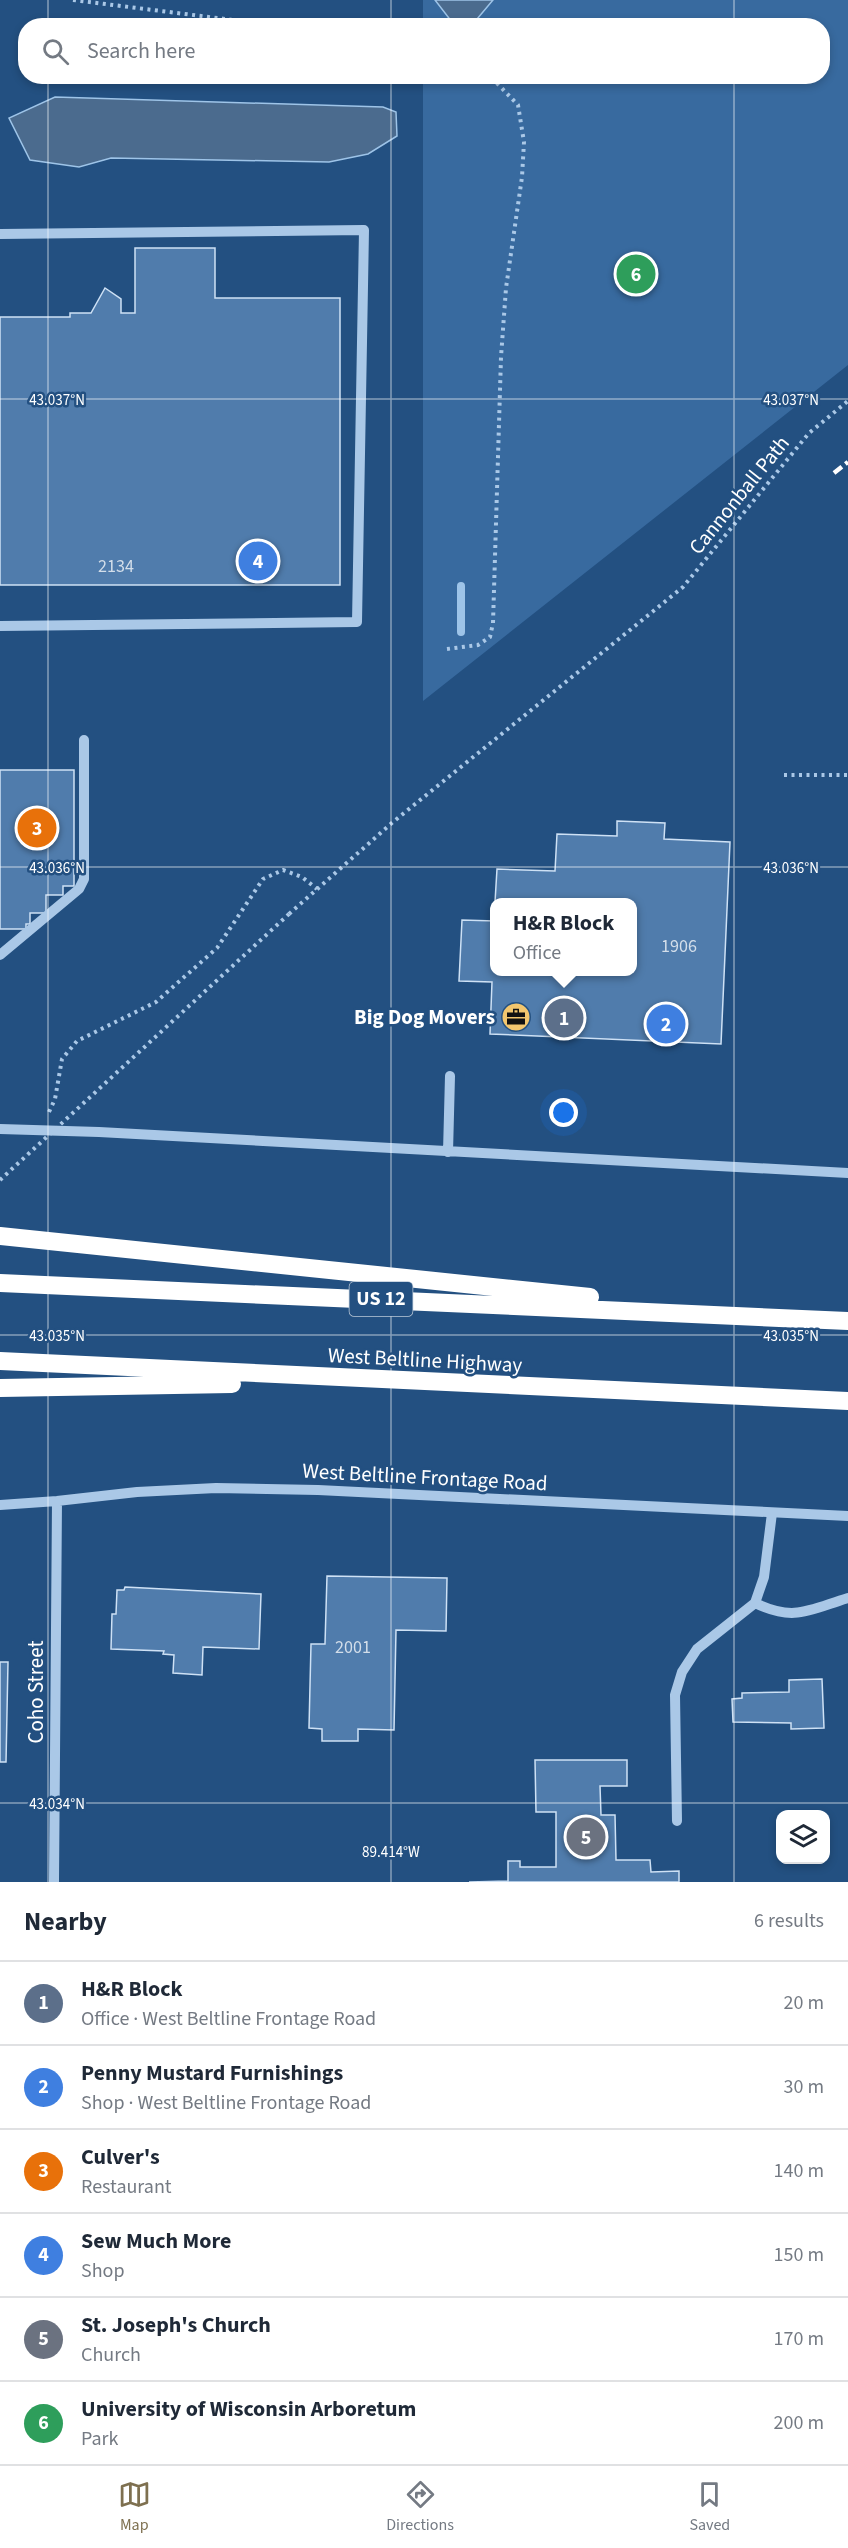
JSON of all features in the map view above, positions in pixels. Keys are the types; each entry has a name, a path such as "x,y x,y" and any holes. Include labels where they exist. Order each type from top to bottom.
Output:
{"highway":[{"path":"0,1236 762,1316"},
{"name":"US 12","path":"0,1283 848,1320"},
{"name":"West Beltline Highway","path":"0,1361 848,1401"},
{"path":"0,1388 395,1381"}],"street":[{"path":"0,234 364,230 357,622 0,626"},
{"path":"0,955 79,889 84,879 84,740"},
{"path":"448,1152 450,1076"},
{"path":"0,1130 41,1130 848,1173"},
{"name":"West Beltline Frontage Road","path":"0,1505 57,1502 137,1492 216,1488 318,1490 848,1516"},
{"name":"Coho Street","path":"54,1882 57,1502"},
{"path":"677,1821 675,1695 682,1672 697,1649 755,1603 764,1577 772,1513"},
{"path":"755,1603 776,1613 800,1613 848,1598"}],"path":[{"path":"73,0 216,18"},
{"path":"447,649 478,645 490,637 493,623 501,357 506,288 522,177 524,142 518,105 498,84"},
{"name":"Cannonball Path","path":"0,1180 289,914 393,822 682,588 809,433 848,401"},
{"path":"784,775 848,775"},
{"path":"41,1130 55,1099 62,1059 77,1041 156,1002 217,948 263,879 283,870 302,877 317,889"}],"shaded area":[{"path":"423,0 848,0 848,365 423,701 423,84 830,84 830,18 423,18"},
{"path":"435,0 493,0 478,18 449,18"},
{"path":"55,97 383,107 396,112 397,136 368,154 329,162 111,158 79,167 30,160 9,118"}],"building":[{"path":"135,248 215,248 215,298 340,298 340,585 0,585 0,317 70,317 70,313 91,313 105,288 121,299 121,313 135,313"},
{"path":"0,770 74,770 74,886 63,886 63,895 46,895 46,913 30,913 30,924 26,924 26,929 0,929"},
{"path":"617,821 665,823 664,839 730,842 721,1044 490,1034 492,982 459,981 462,920 490,921 490,976 637,976 637,898 495,898 497,869 555,871 557,834 617,836"},
{"path":"327,1576 447,1578 446,1631 396,1630 394,1730 358,1729 358,1741 322,1741 322,1729 309,1728 311,1644 325,1644"},
{"path":"125,1587 261,1594 259,1649 203,1647 202,1675 173,1673 174,1655 163,1654 164,1651 111,1649 112,1614 116,1614 117,1590 124,1590"},
{"path":"0,1662 8,1662 6,1762 0,1762"},
{"path":"822,1679 824,1728 791,1729 791,1723 733,1722 732,1699 742,1698 742,1693 789,1692 789,1680"},
{"path":"535,1760 627,1760 627,1786 600,1786 601,1815 615,1815 616,1860 650,1860 651,1872 679,1871 679,1882 469,1882 508,1881 508,1861 520,1861 520,1867 556,1867 556,1812 536,1812"}],"waterway":[{"path":"461,586 461,632"}],"railway":[{"path":"834,473 848,462"}],"place":[{"name":"University of Wisconsin Arboretum","path":"636,274"},
{"name":"Sew Much More","path":"258,561"},
{"name":"Culver's","path":"37,828"},
{"name":"Big Dog Movers","path":"516,1017"},
{"name":"H&R Block","path":"564,1018"},
{"name":"Penny Mustard Furnishings","path":"666,1024"},
{"name":"St. Joseph's Church","path":"586,1837"}]}
